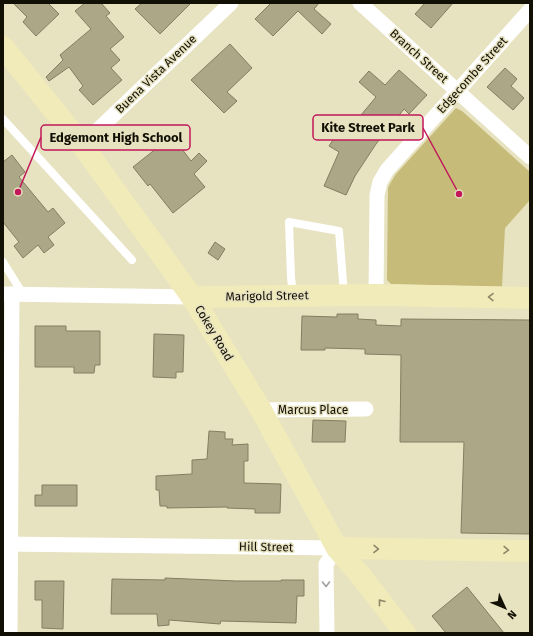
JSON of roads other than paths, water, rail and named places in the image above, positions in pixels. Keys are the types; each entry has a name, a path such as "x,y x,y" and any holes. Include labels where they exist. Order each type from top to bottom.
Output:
{"street":[{"name":"Buena Vista Avenue","path":"82,145 230,3"},
{"name":"Branch Street","path":"360,3 530,157"},
{"name":"Edgecombe Street","path":"376,295 377,195 380,182 387,170 530,10"},
{"name":"Cokey Road","path":"6,55 82,145 192,297 261,410 337,548 361,576 405,633"},
{"name":"Marigold Street","path":"13,294 192,297 376,295 530,298"},
{"path":"10,633 7,544 13,294"},
{"name":"Marcus Place","path":"261,410 366,409"},
{"name":"Hill Street","path":"7,544 530,551"},
{"path":"327,633 326,564 337,548"}],"lane":[{"path":"3,120 132,260"},
{"path":"293,296 290,277 289,222 339,231 344,295"},
{"path":"3,262 13,294"}],"place":[{"name":"Edgemont High School","path":"18,192"},
{"name":"Kite Street Park","path":"459,194"}]}
